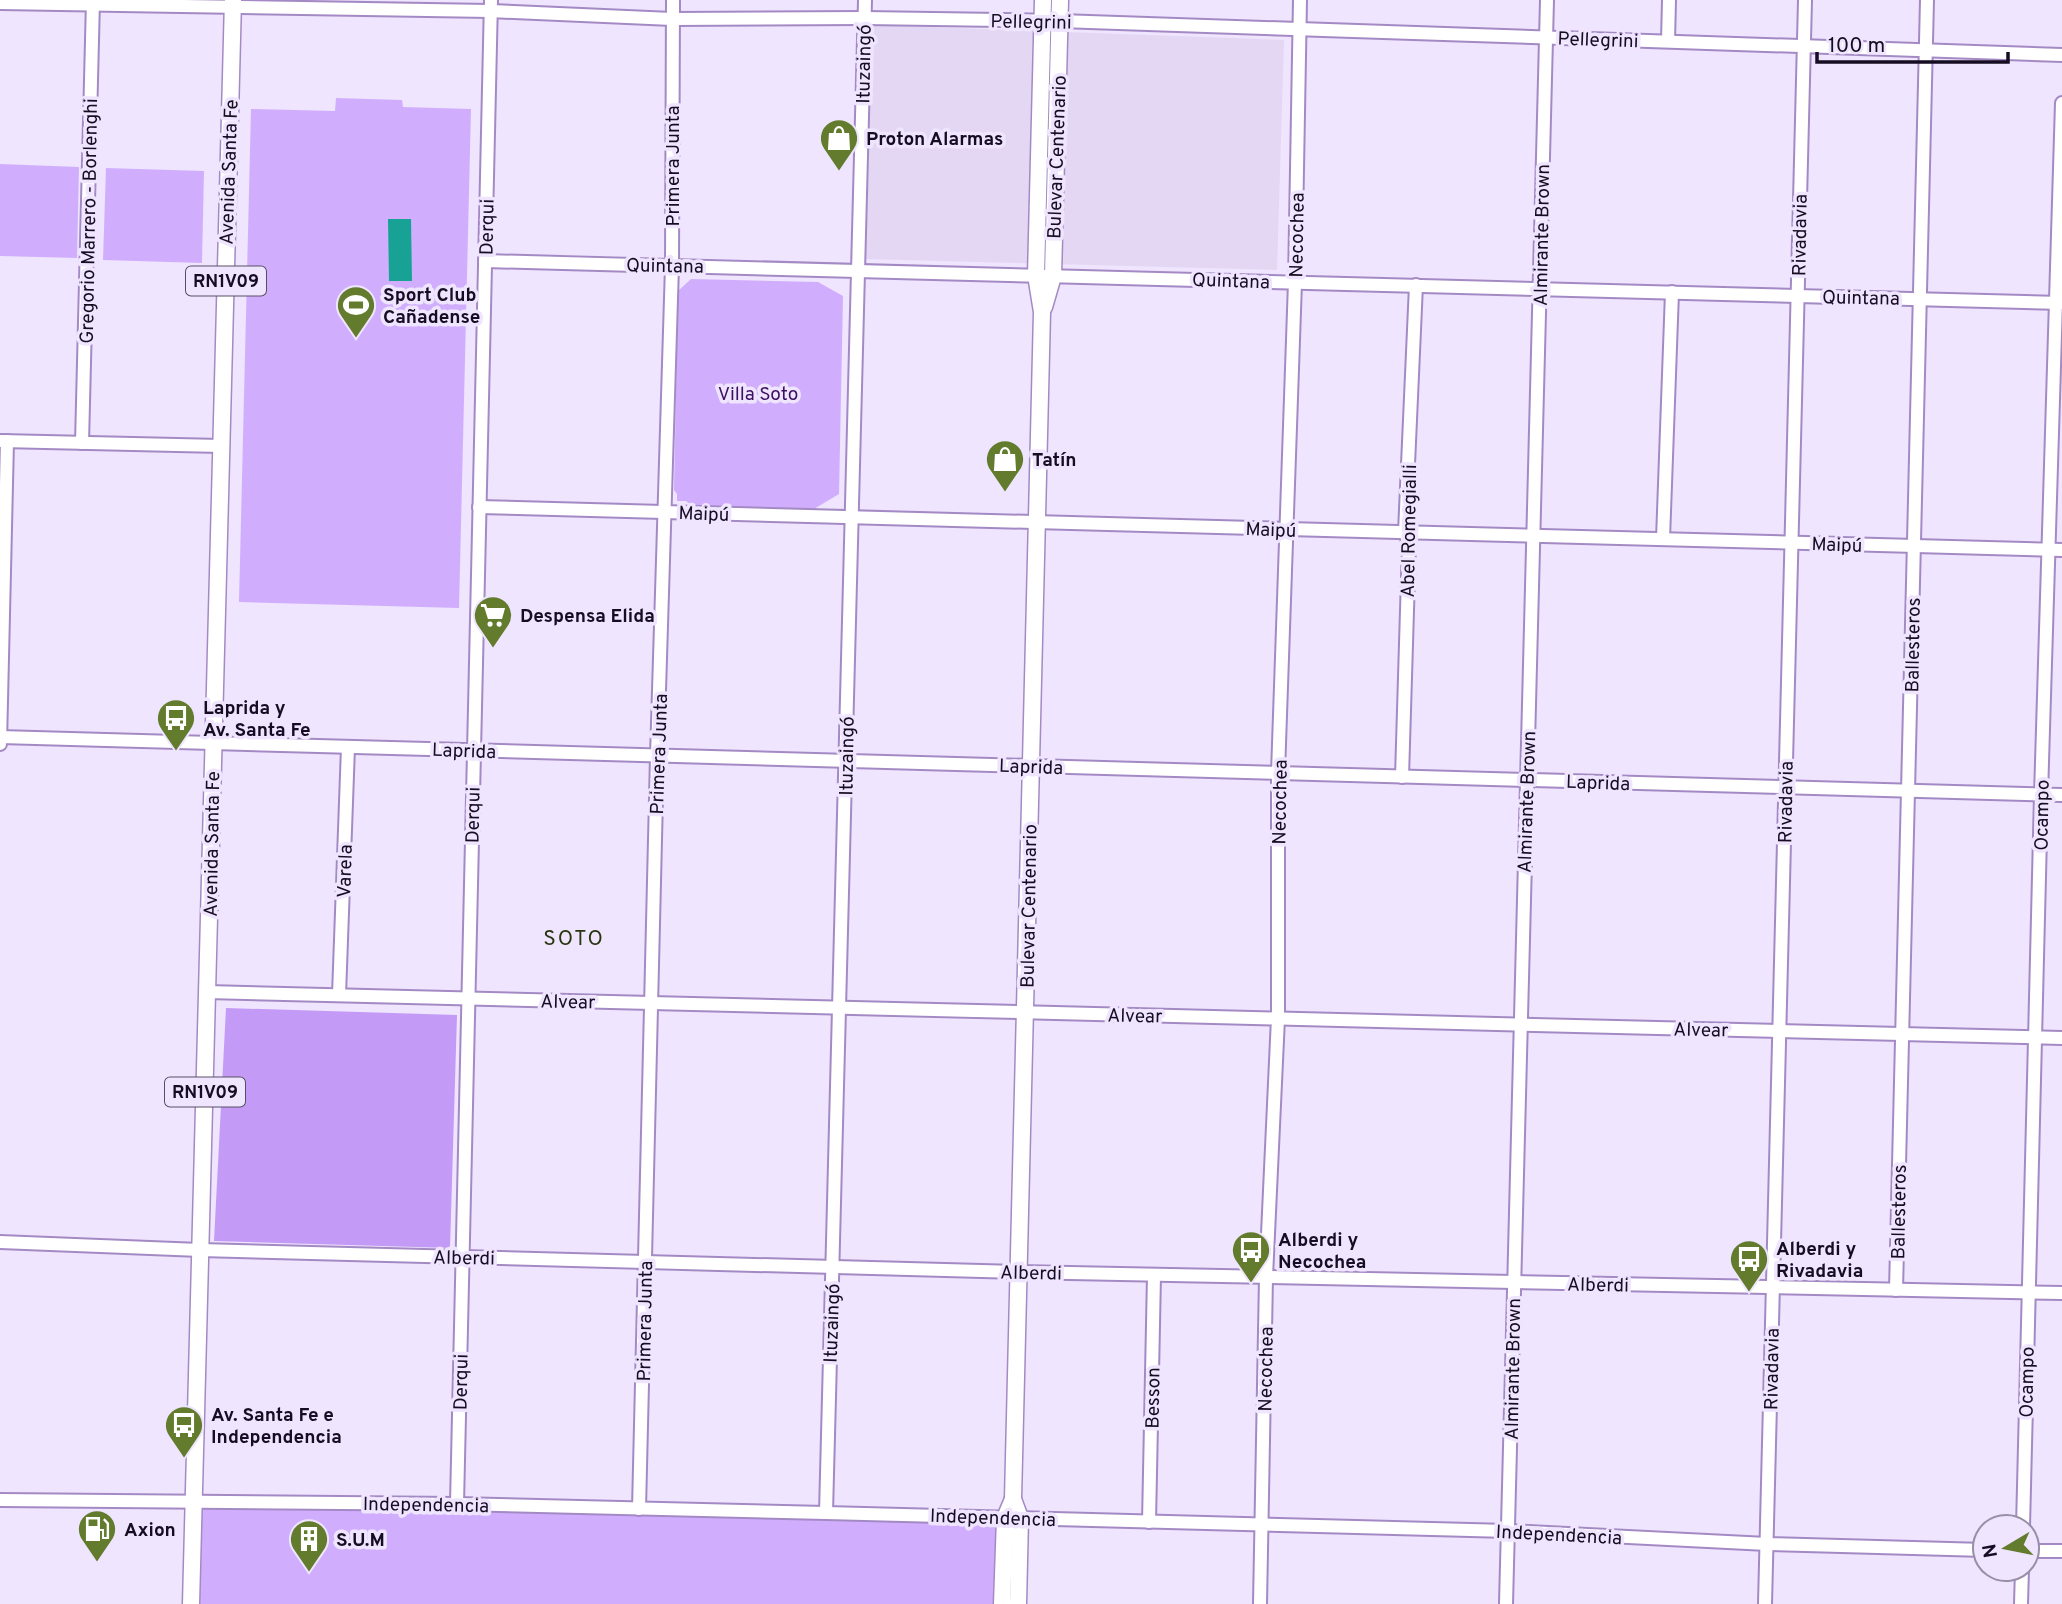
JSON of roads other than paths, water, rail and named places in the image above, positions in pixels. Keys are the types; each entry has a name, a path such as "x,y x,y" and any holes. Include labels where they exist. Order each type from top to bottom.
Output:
{"main road":[{"name":"Bulevar Centenario","path":"1043,0 1045,276"},
{"name":"Bulevar Centenario","path":"1018,1604 1013,1499 1042,312 1060,0"},
{"name":"Avenida Santa Fe","path":"191,1604 233,4"},
{"name":"Bulevar Centenario","path":"1002,1604 1013,1518"}],"street":[{"name":"Primera Junta","path":"639,1508 672,265 673,0"},
{"name":"Ituzaingó","path":"826,1513 865,0"},
{"name":"Necochea","path":"1260,1604 1266,1277 1278,1018 1278,773 1295,282 1300,0"},
{"name":"Almirante Brown","path":"1506,1604 1547,0"},
{"path":"1668,41 1669,0"},
{"name":"Rivadavia","path":"1765,1604 1805,0"},
{"name":"Ballesteros","path":"1896,1290 1927,0"},
{"name":"Gregorio Marrero - Borlenghi","path":"82,443 93,2"},
{"name":"Pellegrini","path":"0,3 491,6 672,19 1060,21 2062,55"},
{"name":"Derqui","path":"457,1504 491,6"},
{"name":"Ocampo","path":"2023,1513 2041,795 2056,550 2062,103"},
{"name":"Quintana","path":"485,261 2059,302"},
{"name":"Abel Romegialli","path":"1402,777 1409,544 1405,532 1416,285"},
{"path":"1663,539 1672,292"},
{"path":"0,744 4,441 221,446"},
{"name":"Maipú","path":"479,507 2056,550"},
{"name":"Laprida","path":"0,737 2062,795"},
{"name":"Varela","path":"339,995 348,747"},
{"name":"Alvear","path":"207,992 2062,1038"},
{"name":"Alberdi","path":"0,1242 200,1250 1019,1272 2062,1293"},
{"name":"Besson","path":"1149,1522 1154,1275"},
{"name":"Independencia","path":"0,1500 639,1508 1508,1531 1767,1544 1971,1550"},
{"path":"2041,1551 2062,1551"},
{"path":"2021,1604 2022,1583"}],"place":[{"name":"Proton Alarmas","path":"839,172"},
{"name":"Sport Club Cañadense","path":"356,339"},
{"name":"Tatín","path":"1005,493"},
{"name":"Despensa Elida","path":"493,649"},
{"name":"Laprida y Av. Santa Fe","path":"176,752"},
{"name":"Alberdi y Necochea","path":"1251,1284"},
{"name":"Alberdi y Rivadavia","path":"1749,1293"},
{"name":"Av. Santa Fe e Independencia","path":"184,1459"},
{"name":"Axion","path":"97,1563"},
{"name":"S.U.M","path":"309,1573"}],"district":[{"name":"SOTO","path":"574,938"}],"park label":[{"name":"Villa Soto","path":"758,393"}]}
